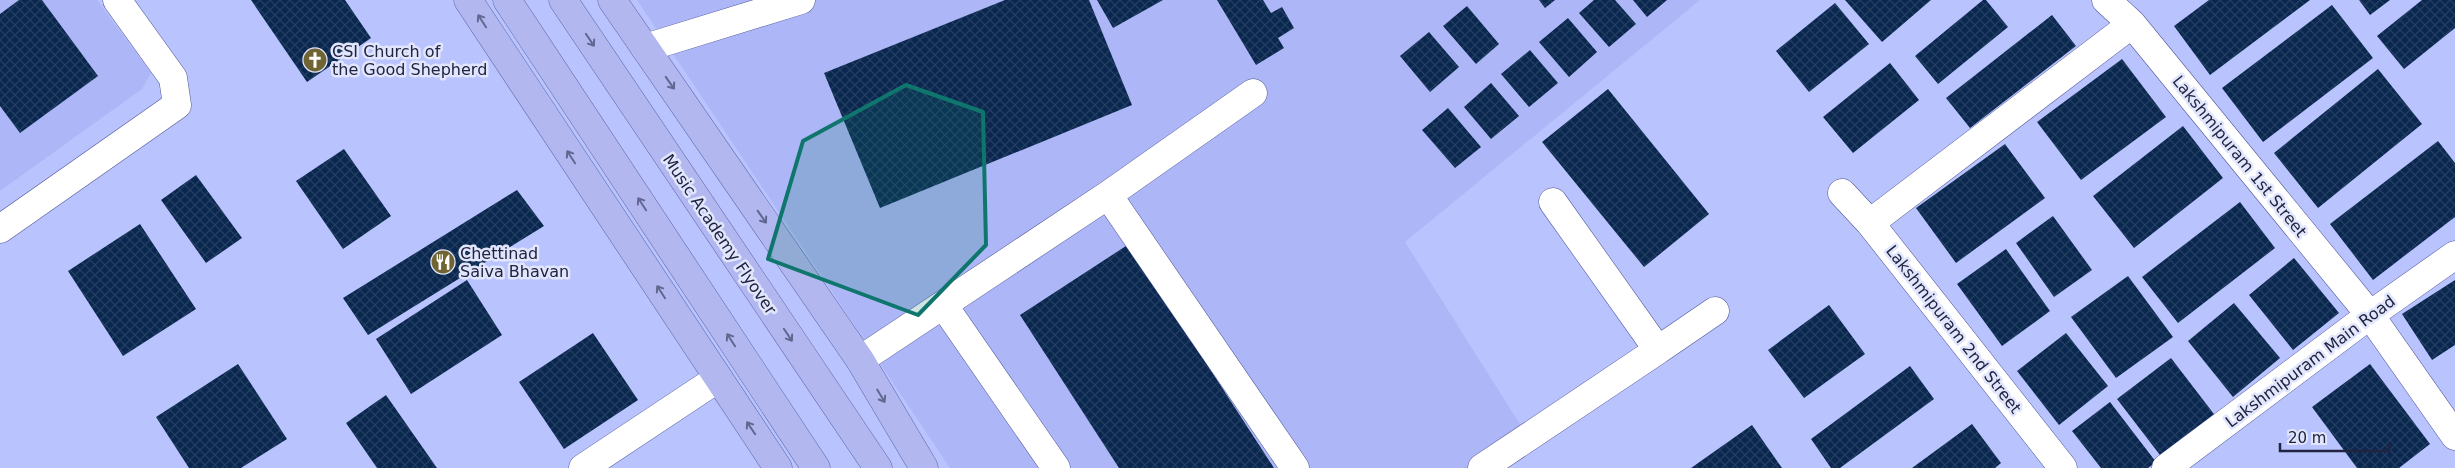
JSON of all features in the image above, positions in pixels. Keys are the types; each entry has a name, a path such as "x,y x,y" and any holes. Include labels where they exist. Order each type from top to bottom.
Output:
{"main road":[{"path":"468,0 717,379 778,468"},
{"path":"507,0 816,468"},
{"name":"Music Academy Flyover","path":"563,0 878,468"},
{"path":"612,0 860,360 924,468"}],"street":[{"path":"0,229 176,105 172,78 117,0"},
{"path":"645,48 801,0"},
{"name":"Lakshmipuram 1st Street","path":"2106,0 2132,24 2370,315 2455,436"},
{"path":"1870,223 2132,24"},
{"path":"860,360 944,306 1108,195 1253,93"},
{"name":"Lakshmipuram 2nd Street","path":"1842,193 1870,223 2063,468"},
{"path":"1108,195 1295,468"},
{"path":"1553,202 1658,350"},
{"name":"Lakshmipuram Main Road","path":"2166,468 2370,315 2455,255"},
{"path":"944,306 1056,468"},
{"path":"1482,468 1715,311"},
{"path":"583,468 717,379"}],"highlighted area":[{"path":"906,85 983,112 986,245 918,315 768,259 803,141"}],"shaded area":[{"path":"0,0 97,0 151,73 142,89 0,191"},
{"path":"637,0 1700,0 1405,242 1530,440 1488,468 950,468"}],"building":[{"path":"19,0 42,0 98,76 20,133 0,106 0,14"},
{"name":"CSI Church of the Good Shepherd","path":"251,0 345,0 371,38 307,82"},
{"path":"1005,0 1089,0 1132,105 880,208 824,73"},
{"path":"1097,0 1163,0 1113,28"},
{"path":"1217,0 1263,0 1271,13 1282,7 1294,28 1278,38 1284,48 1256,65"},
{"path":"1539,0 1555,0 1545,8"},
{"path":"1594,0 1615,0 1636,24 1609,47 1579,13"},
{"path":"1633,0 1667,0 1647,17"},
{"path":"1845,0 1931,0 1882,42"},
{"path":"1983,0 1986,0 2008,27 1938,84 1915,56"},
{"path":"2209,0 2310,0 2210,75 2174,26"},
{"path":"2359,0 2390,0 2370,15"},
{"path":"2422,0 2455,0 2455,28 2404,69 2377,36"},
{"path":"1835,3 1869,44 1809,92 1776,51"},
{"path":"2332,5 2373,58 2263,142 2222,88"},
{"path":"1467,6 1499,44 1476,64 1443,26"},
{"path":"2052,15 2076,46 1970,128 1946,98"},
{"path":"1568,18 1597,52 1569,77 1539,42"},
{"path":"1429,32 1459,67 1430,92 1400,56"},
{"path":"1530,50 1558,83 1529,107 1501,74"},
{"path":"2122,59 2166,117 2081,180 2037,122"},
{"path":"1890,63 1919,100 1853,153 1823,117"},
{"path":"2378,69 2422,124 2318,208 2274,153"},
{"path":"1491,83 1519,116 1491,139 1464,107"},
{"path":"1608,89 1709,214 1644,267 1542,142"},
{"path":"1448,108 1481,147 1455,168 1422,130"},
{"path":"2183,126 2223,178 2134,248 2093,196"},
{"path":"2438,141 2455,163 2455,217 2373,280 2330,224"},
{"path":"2005,144 2045,198 1956,263 1916,208"},
{"path":"344,149 391,216 343,249 296,181"},
{"path":"196,175 242,238 206,263 161,200"},
{"name":"Chettinad Saiva Bhavan","path":"517,190 544,226 368,335 343,298"},
{"path":"2240,202 2275,248 2178,323 2142,277"},
{"path":"2053,216 2092,270 2054,297 2016,243"},
{"path":"140,224 196,309 123,356 68,271"},
{"path":"1129,244 1274,468 1119,468 1020,315"},
{"path":"2006,249 2050,311 2002,346 1957,284"},
{"path":"2294,258 2339,313 2293,350 2249,295"},
{"path":"2128,276 2173,337 2116,378 2071,317"},
{"path":"467,280 502,335 411,394 376,339"},
{"path":"2455,280 2455,345 2432,360 2402,314"},
{"path":"2234,303 2280,358 2233,397 2188,341"},
{"path":"1829,305 1865,354 1804,398 1768,350"},
{"path":"593,333 638,400 564,449 519,382"},
{"path":"2066,333 2108,386 2059,425 2017,371"},
{"path":"2171,358 2217,418 2163,459 2117,399"},
{"path":"238,364 287,439 241,468 189,468 156,417"},
{"path":"2370,364 2430,444 2399,468 2357,468 2312,407"},
{"path":"1910,366 1934,399 1840,468 1831,468 1811,439"},
{"path":"386,395 437,468 377,468 346,423"},
{"path":"2110,402 2156,462 2148,468 2101,468 2072,431"},
{"path":"1972,424 2001,463 1995,468 1912,468"},
{"path":"1752,425 1782,468 1691,468"}],"place":[{"name":"CSI Church of the Good Shepherd","path":"315,60"},
{"name":"Chettinad Saiva Bhavan","path":"443,262"}]}
